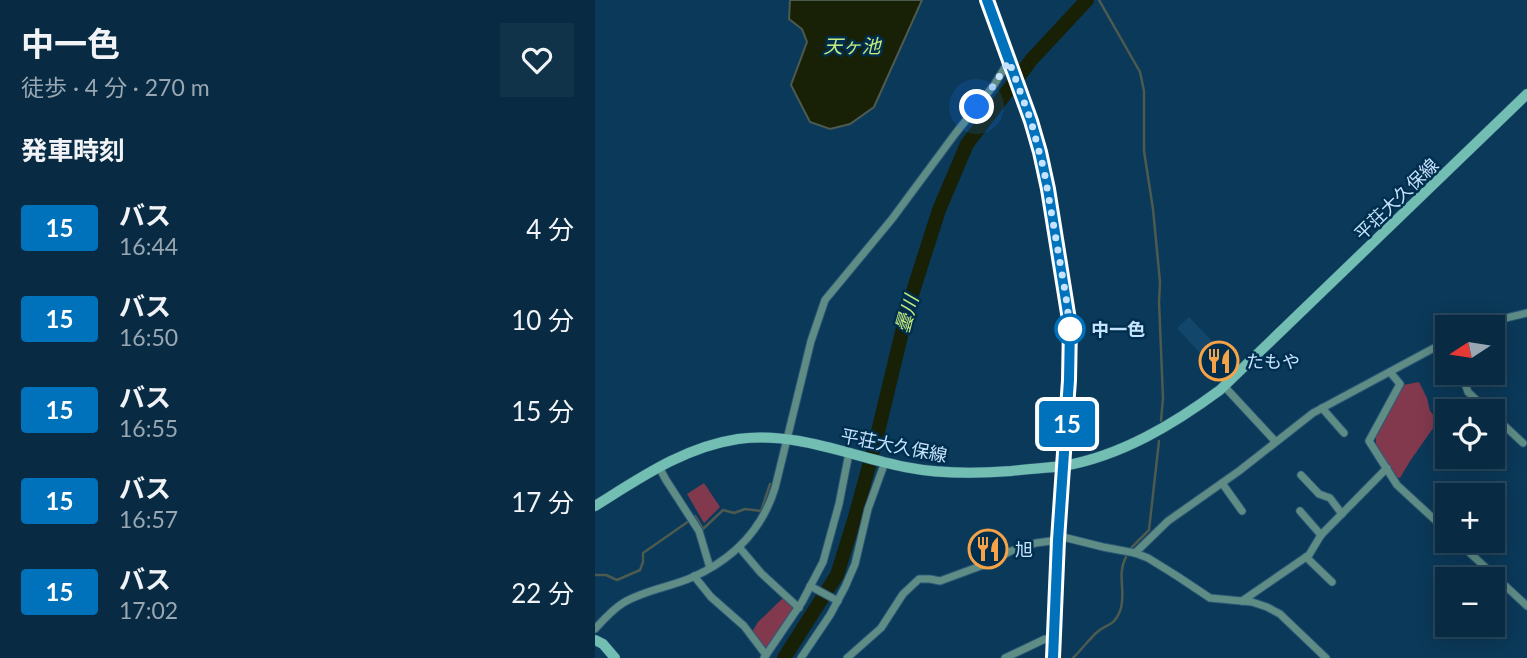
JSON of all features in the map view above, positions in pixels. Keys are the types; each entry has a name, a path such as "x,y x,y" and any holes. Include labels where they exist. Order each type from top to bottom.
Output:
{"main road":[{"path":"987,0 1031,121 1046,177 1070,326 1053,658"},
{"name":"平荘大久保線","path":"595,506 672,460 698,449 738,439 786,439 905,467 949,472 999,472 1064,466 1097,457 1164,428 1224,386 1527,94"},
{"path":"595,640 603,644 615,658"}],"street":[{"path":"596,626 629,600 710,568 739,547 755,531 771,499 811,341 825,300 900,210 1009,61"},
{"path":"1505,318 1527,313"},
{"path":"1135,553 1168,521 1313,413 1435,347"},
{"path":"1389,372 1400,384 1369,441 1397,485 1435,520"},
{"path":"1465,385 1475,399"},
{"path":"1224,386 1275,442"},
{"path":"1322,408 1345,433"},
{"path":"1505,426 1523,443"},
{"path":"694,576 712,597 744,626 765,656 799,608 823,562 851,454"},
{"path":"801,658 830,615 855,564 883,461"},
{"path":"659,467 699,531 710,568"},
{"path":"1242,601 1309,555 1321,536 1387,468"},
{"path":"1301,475 1319,494 1330,498 1342,514"},
{"path":"1222,483 1242,511"},
{"path":"1300,511 1321,536"},
{"path":"847,658 881,628 903,594 919,579 940,581 986,564 1011,551 1059,538 1135,553 1210,598 1252,602 1268,607 1280,614 1327,658"},
{"path":"739,547 761,573 799,608"},
{"path":"1470,553 1527,606"},
{"path":"1306,557 1332,582"},
{"path":"810,586 838,601"},
{"path":"1006,658 1045,639 1053,639"}],"shaded area":[{"path":"1189,317 1236,366 1222,377 1177,328"},
{"path":"1419,382 1435,417 1435,425 1400,478 1395,477 1376,445 1376,434 1403,385"},
{"path":"704,483 720,507 704,523 687,494"},
{"path":"785,596 795,607 767,652 752,632 758,622"}],"water":[{"name":"天ヶ池","path":"790,0 922,0 874,107 850,124 830,129 810,122 791,85 807,42 802,29 789,19"}],"waterway":[{"name":"曇川","path":"784,658 837,575 876,440 908,307 939,210 967,144 1032,59 1087,0"},
{"path":"1099,0 1140,72 1144,91 1144,151 1160,282 1163,398 1161,421"},
{"path":"1132,547 1149,530 1159,441"},
{"path":"695,516 703,529 723,510 734,513 745,509 761,511 770,484"},
{"path":"595,575 606,575 617,580 640,570 643,553 689,521"},
{"path":"1073,658 1096,633 1112,623 1120,611 1122,570 1126,557"}],"bus line":[{"name":"15","path":"987,0 1040,152 1070,326 1053,658"}],"place":[{"name":"中一色","path":"1070,329"},
{"name":"たもや","path":"1219,361"},
{"name":"旭","path":"988,549"}],"route":[{"path":"977,107 1009,61 1040,152 1070,329"}]}
